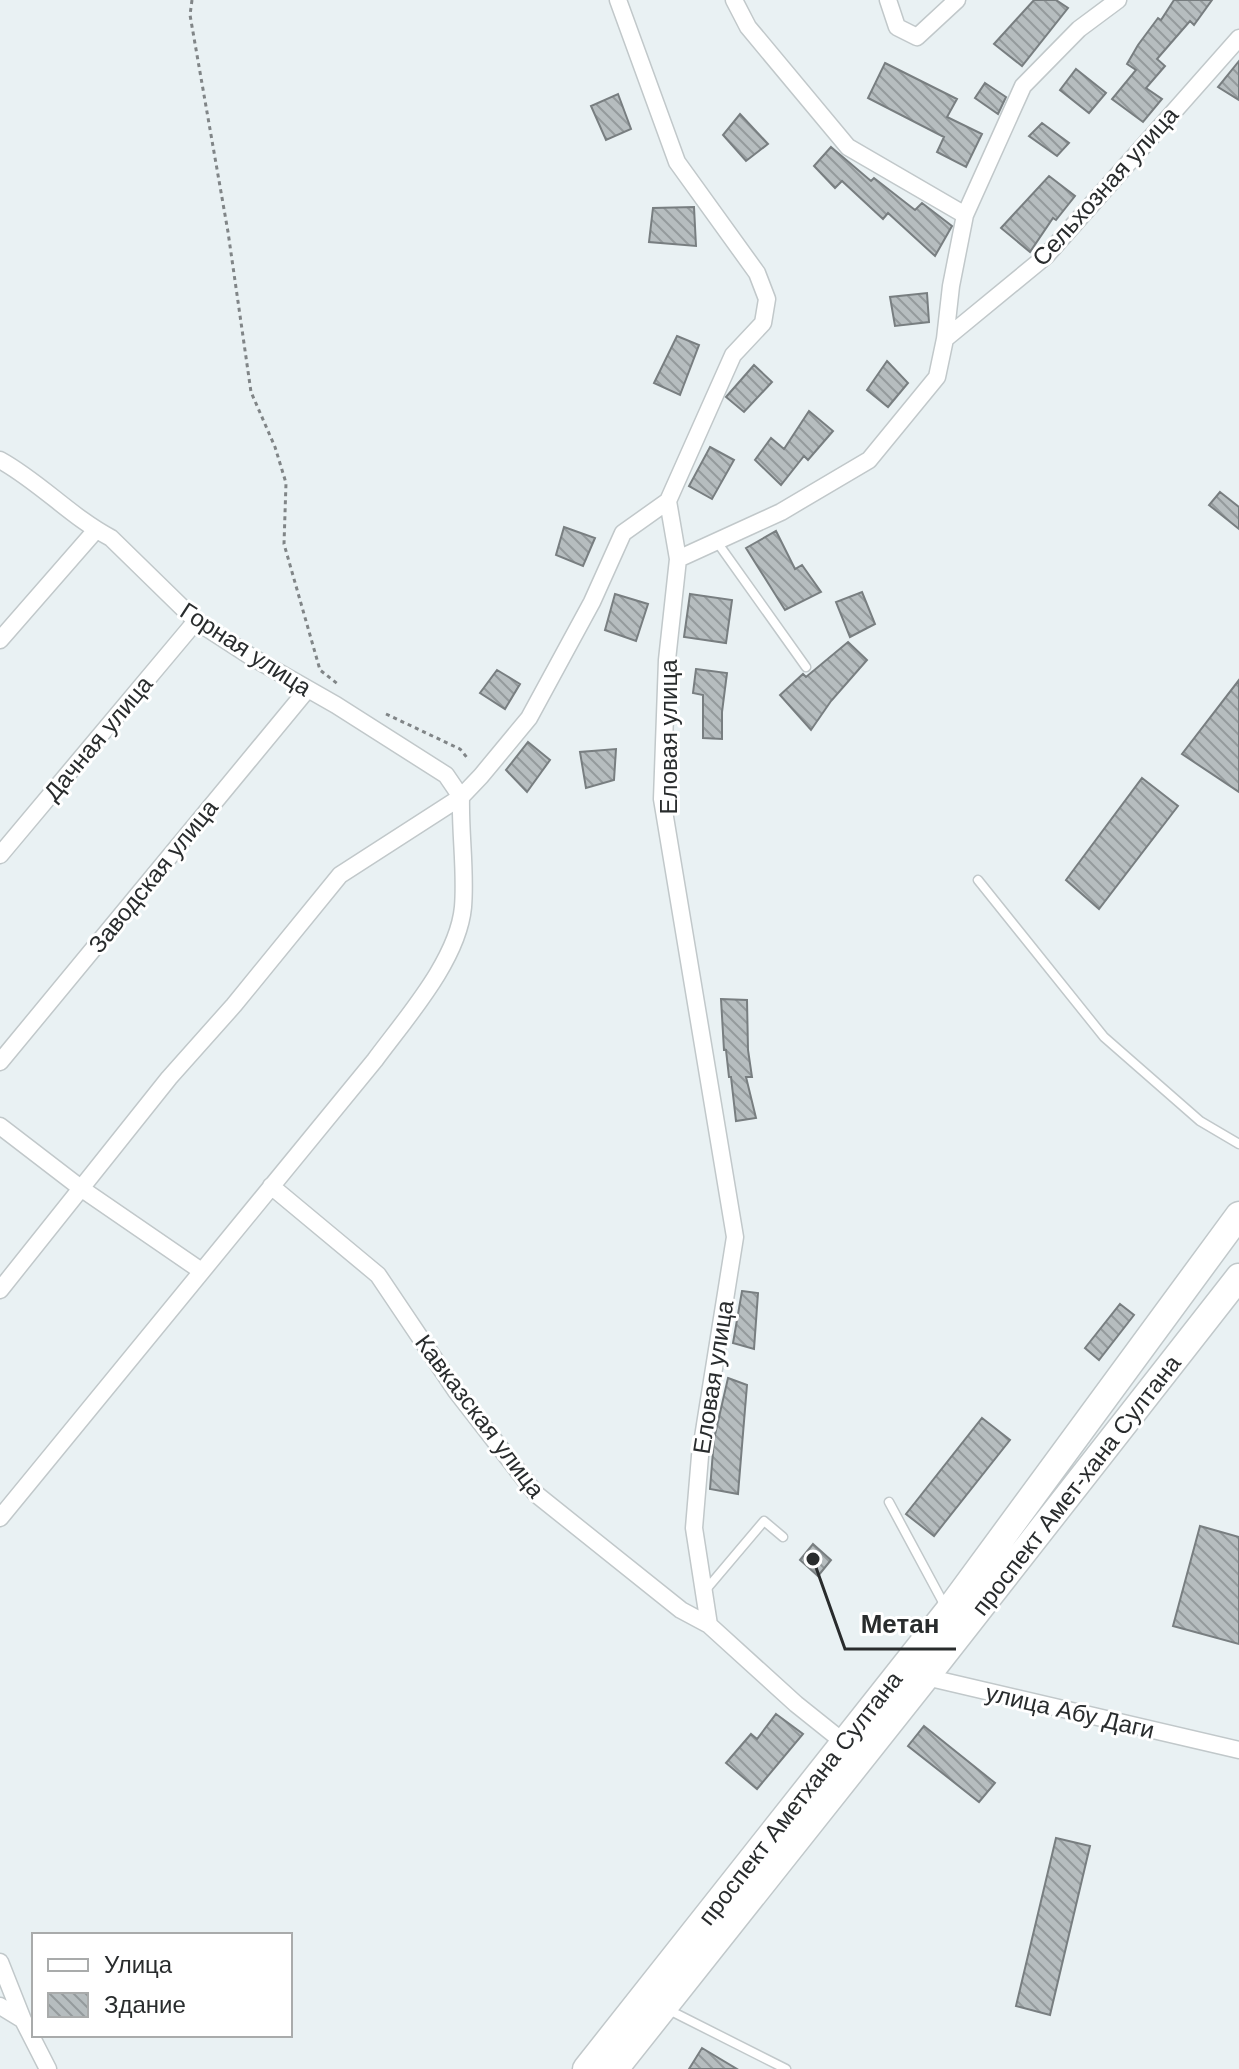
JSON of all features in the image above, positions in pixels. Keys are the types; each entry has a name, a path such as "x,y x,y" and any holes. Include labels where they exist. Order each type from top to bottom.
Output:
{"main road":[{"name":"проспект Аметхана Султана","path":"919,1667 948,1611 1239,1215"},
{"name":"проспект Амет-хана Султана","path":"615,2069 658,1997 919,1667 959,1636 1239,1277"},
{"path":"586,2069 658,1997"}],"street":[{"path":"0,1290 169,1078 234,1005 340,875 461,797 529,718 592,602 623,533 668,501 733,355 763,323 767,299 757,273 677,162 618,0"},
{"path":"734,0 748,27 848,147 965,215"},
{"path":"888,0 897,27 917,37 957,0"},
{"path":"678,559 781,512 869,460 937,377 965,215 1023,86 1079,29 1118,0"},
{"name":"Сельхозная улица","path":"945,339 1046,256 1239,38"},
{"name":"Горная улица","path":"0,460 35,481 96,530 111,538 196,621 446,775 461,797"},
{"name":"Еловая улица","path":"668,501 678,559 667,660 662,799 735,1237 700,1456 694,1528 709,1625"},
{"path":"0,640 96,530"},
{"name":"Дачная улица","path":"0,855 196,621"},
{"name":"Заводская улица","path":"0,1062 307,690"},
{"path":"0,1518 375,1060 422,995 450,950 463,910 461,797"},
{"path":"0,1126 82,1189 200,1270"},
{"name":"Кавказская улица","path":"271,1186 378,1275 456,1391 536,1494 681,1610 709,1625 796,1704 854,1750"},
{"name":"улица Абу Даги","path":"919,1667 1239,1750"},
{"path":"0,1962 23,2020 48,2069"},
{"path":"0,2006 23,2020"}],"lane":[{"path":"716,541 806,667"},
{"path":"978,880 1104,1037 1200,1121 1239,1144"},
{"path":"889,1502 959,1636"},
{"path":"704,1593 764,1521 783,1537"},
{"path":"658,1997 786,2069"}],"path":[{"path":"192,0 190,15 226,217 251,392 275,447 286,483 284,544 320,670 349,693"},
{"path":"385,714 460,749 481,776"}],"building":[{"path":"1034,0 1056,0 1068,8 1022,66 994,44"},
{"path":"1174,0 1212,0 1194,25 1190,21 1157,59 1165,66 1146,88 1162,99 1143,122 1112,99 1136,70 1127,64 1138,45"},
{"path":"1239,61 1239,100 1218,87"},
{"path":"885,63 957,99 947,117 982,134 966,167 937,152 944,137 868,98"},
{"path":"1076,69 1106,93 1089,113 1060,90"},
{"path":"985,83 1006,97 998,114 975,98"},
{"path":"618,94 631,129 606,140 591,106"},
{"path":"740,114 768,144 746,161 723,135"},
{"path":"1042,123 1069,143 1057,156 1029,136"},
{"path":"831,147 871,181 874,178 915,210 922,203 952,226 935,256 888,213 883,219 842,181 835,188 814,166"},
{"path":"1049,176 1075,196 1056,220 1053,218 1030,252 1001,228"},
{"path":"694,207 696,246 649,242 653,208"},
{"path":"927,293 929,322 895,326 890,297"},
{"path":"677,336 699,345 680,395 654,383"},
{"path":"887,361 908,383 888,407 867,390"},
{"path":"754,365 772,382 744,412 726,397"},
{"path":"809,411 833,431 808,460 804,456 781,485 755,460 771,438 784,449"},
{"path":"710,447 734,460 712,499 689,486"},
{"path":"1220,492 1239,507 1239,529 1209,505"},
{"path":"564,527 595,538 583,566 556,555"},
{"path":"776,531 795,569 802,565 821,592 785,610 746,548"},
{"path":"862,592 875,624 850,637 836,602"},
{"path":"615,594 648,604 636,641 605,630"},
{"path":"690,594 732,600 726,643 684,637"},
{"path":"848,642 867,660 831,701 811,730 780,695 803,674 806,677"},
{"path":"696,669 727,673 722,739 703,738 703,695 693,693"},
{"path":"497,670 520,684 505,709 480,693"},
{"path":"1239,680 1239,792 1182,754"},
{"path":"528,742 550,760 527,792 506,770"},
{"path":"616,749 614,780 586,788 580,752"},
{"path":"1142,778 1178,806 1099,909 1066,880"},
{"path":"721,999 747,1000 752,1077 746,1077 756,1118 736,1121 731,1077 724,1050"},
{"path":"742,1291 758,1293 754,1349 733,1343"},
{"path":"1120,1304 1134,1315 1099,1360 1085,1348"},
{"path":"728,1378 747,1385 738,1494 710,1489 714,1439"},
{"path":"982,1418 1010,1440 934,1536 906,1514"},
{"path":"1200,1526 1239,1537 1239,1644 1173,1626"},
{"path":"813,1544 831,1560 818,1576 800,1560"},
{"path":"776,1714 803,1734 757,1789 726,1763 751,1734 757,1739"},
{"path":"924,1726 995,1783 979,1802 908,1746"},
{"path":"1056,1838 1090,1846 1050,2015 1016,2006"},
{"path":"702,2048 737,2069 689,2069"}],"place":[{"name":"Метан","path":"813,1559"}]}
